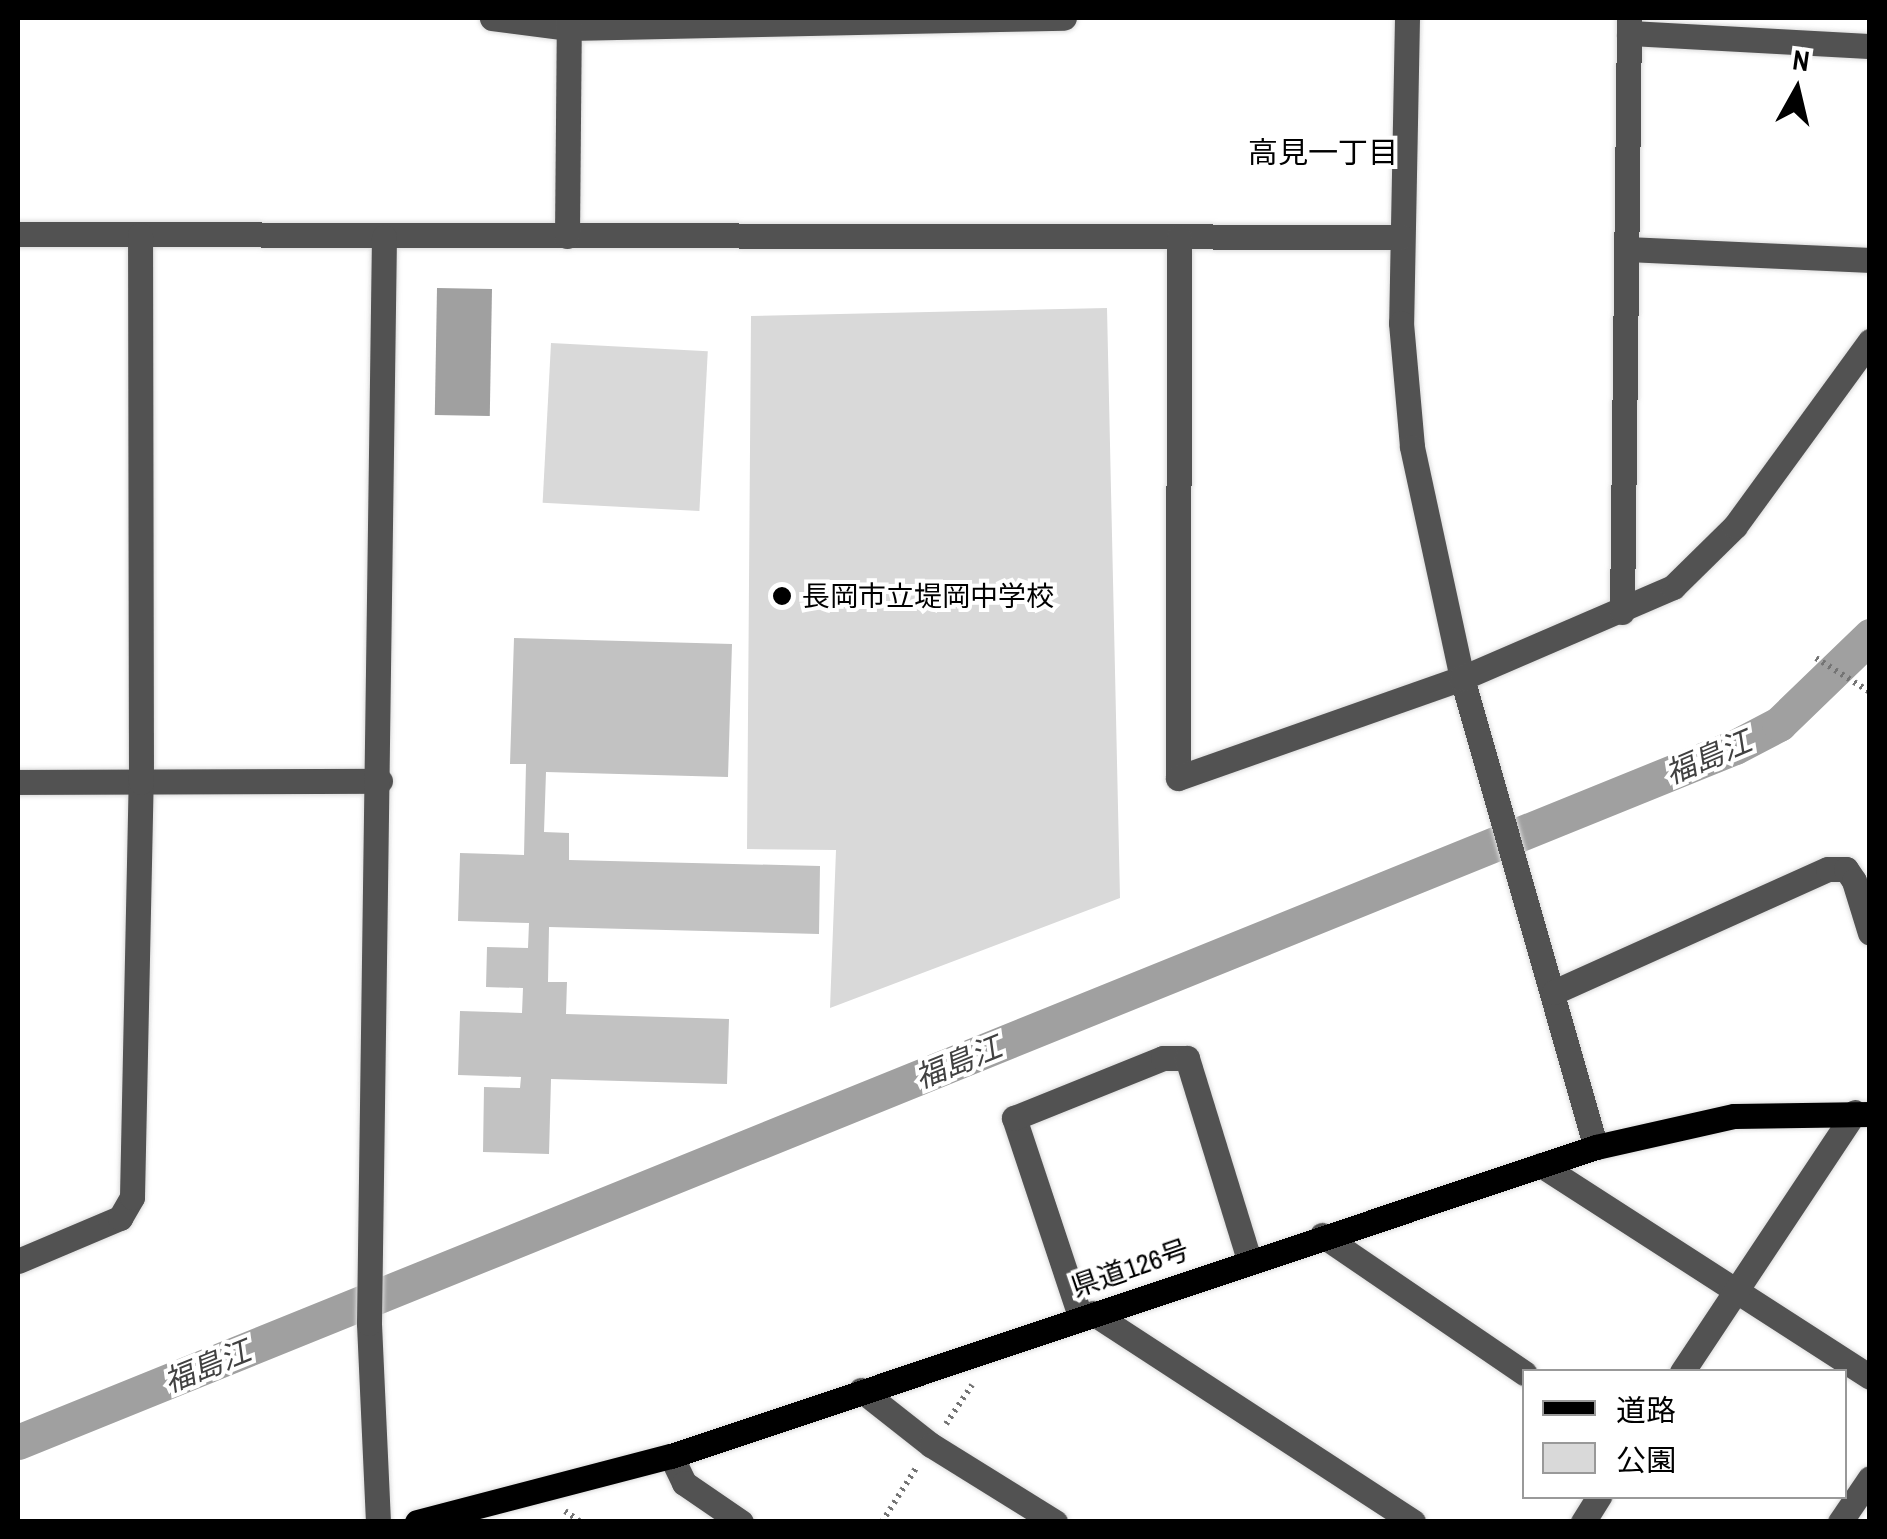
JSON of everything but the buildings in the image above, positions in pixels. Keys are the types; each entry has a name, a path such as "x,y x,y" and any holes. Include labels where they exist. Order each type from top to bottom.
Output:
{"main road":[{"name":"県道126号","path":"417,1522 671,1456 1249,1259 1596,1147 1734,1116 1862,1113"}],"street":[{"path":"492,18 569,22 1064,18"},
{"path":"1408,18 1402,238 1412,447 1462,678 1596,1147"},
{"path":"567,236 569,22"},
{"path":"1622,612 1629,25 1870,46"},
{"path":"18,234 1402,238"},
{"path":"18,1261 120,1218 132,1197 141,782 140,234"},
{"path":"378,1522 369,1323 380,781 384,236"},
{"path":"1179,237 1178,778 1462,678 1673,587 1736,526 1870,341"},
{"path":"1628,249 1870,260"},
{"path":"18,782 380,781"},
{"path":"1554,992 1828,869 1846,868 1854,881 1870,933"},
{"path":"1249,1259 1187,1058 1163,1058 1014,1118 1087,1315 1414,1522"},
{"path":"1684,1369 1862,1113"},
{"path":"1542,1165 1734,1293 1870,1377"},
{"path":"1322,1235 1522,1372"},
{"path":"861,1390 931,1445 1055,1522"},
{"path":"671,1456 684,1483 741,1522"},
{"path":"1840,1522 1870,1478"},
{"path":"1583,1522 1597,1499"}],"path":[{"path":"1816,658 1870,692"}],"green space":[{"path":"1107,308 1120,898 830,1008 836,850 747,849 751,316"},
{"path":"551,343 708,351 699,511 543,503"}],"shaded area":[{"path":"437,288 492,289 490,416 435,415"}],"waterway":[{"name":"福島江","path":"18,1442 1735,747 1779,724 1870,636"}],"place":[{"name":"長岡市立堤岡中学校","path":"782,596"}],"district":[{"name":"高見一丁目","path":"1323,152"}]}
